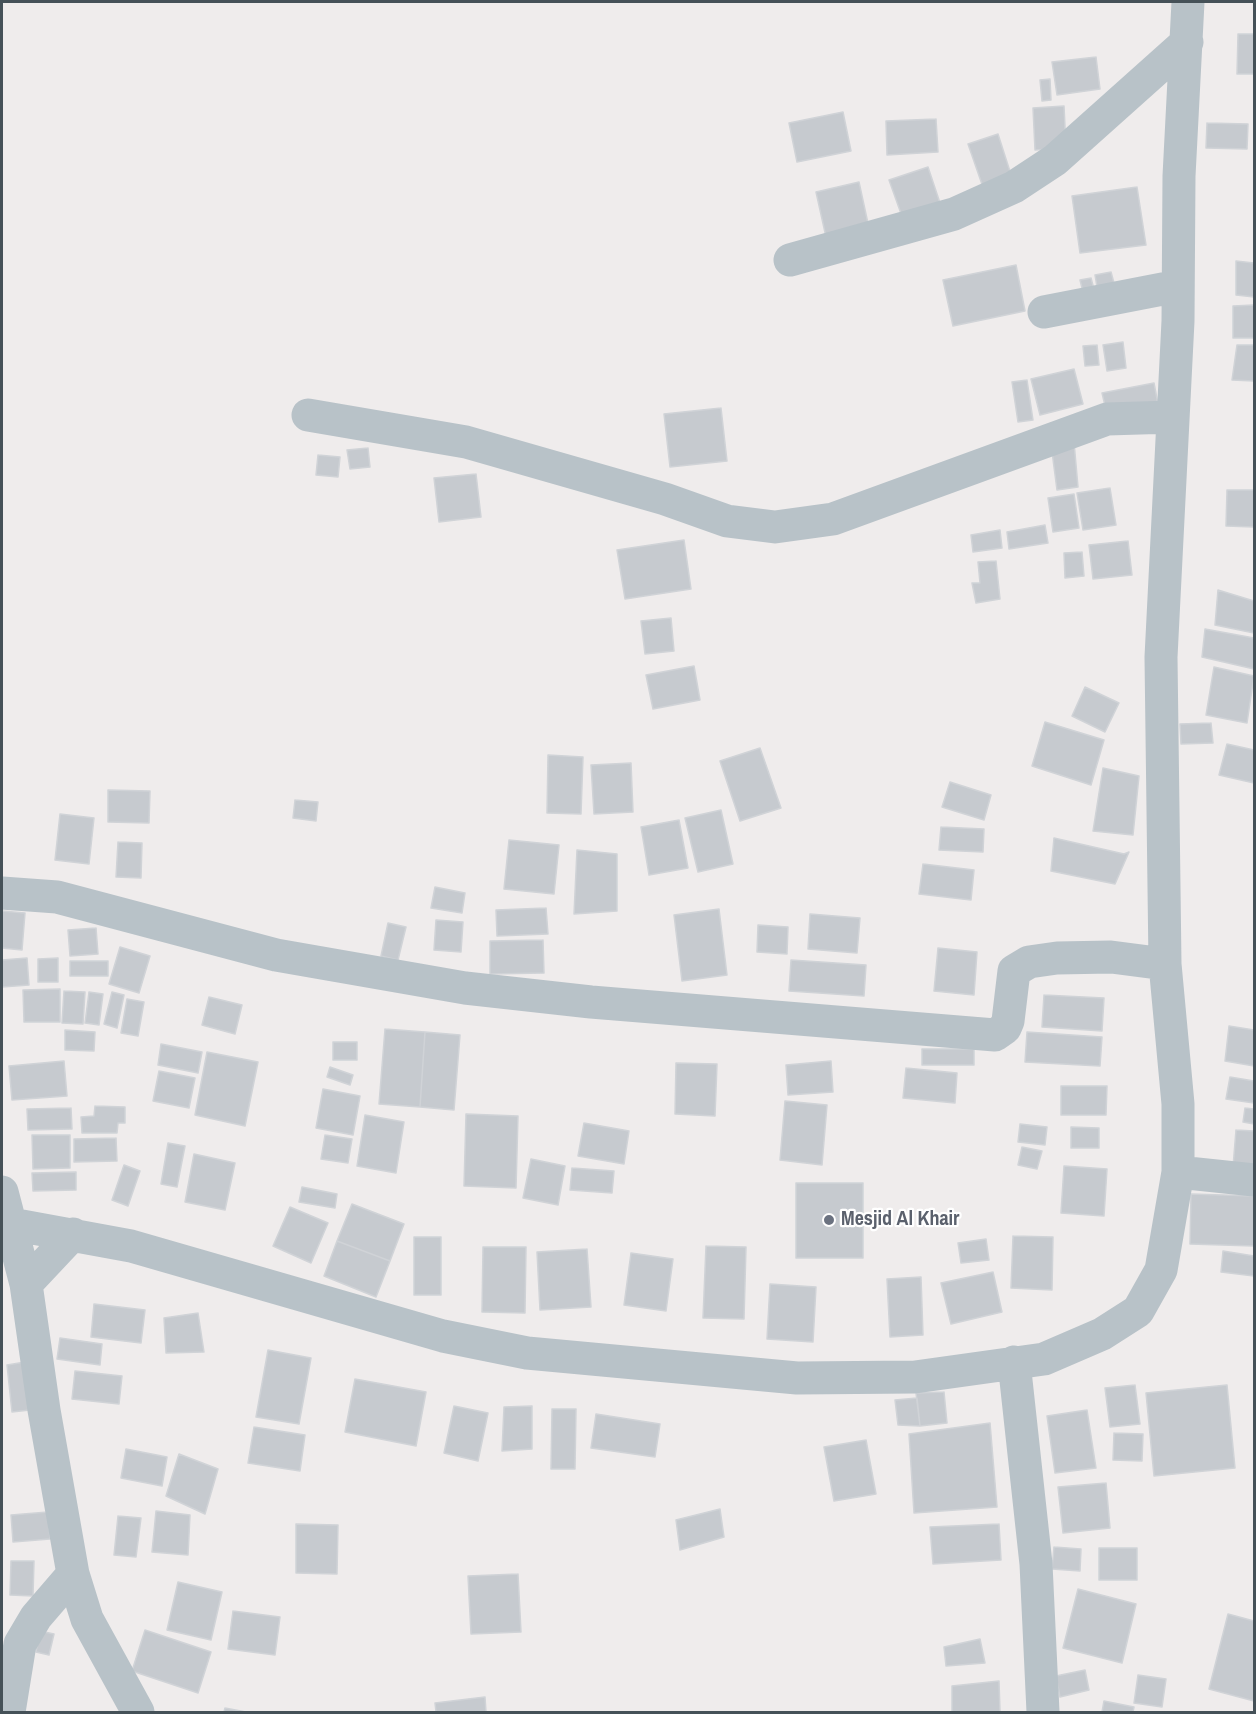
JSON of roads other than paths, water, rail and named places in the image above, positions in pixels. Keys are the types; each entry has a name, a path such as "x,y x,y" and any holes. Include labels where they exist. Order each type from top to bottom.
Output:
{"street":[{"path":"11,1224 131,1246 443,1336 527,1353 797,1378 915,1377 1044,1359 1102,1334 1138,1311 1161,1270 1178,1172 1178,1104 1165,964 1161,657 1173,417 1179,176 1188,2"},
{"path":"790,260 954,214 1014,187 1055,160 1187,42"},
{"path":"1044,312 1178,286"},
{"path":"308,415 466,442 665,499 727,520 775,527 833,519 1107,418 1173,417"},
{"path":"2,893 57,897 276,955 465,988 625,1006 995,1035 1005,1028 1008,1021 1014,970 1029,962 1057,958 1111,957 1165,964"},
{"path":"1178,1172 1254,1180"},
{"path":"2,1192 26,1284 44,1410 73,1574 87,1619 106,1659 138,1713"},
{"path":"26,1284 73,1234"},
{"path":"1014,1362 1036,1564 1043,1713"},
{"path":"9,1713 20,1644 36,1617 73,1574"}],"place":[{"name":"Mesjid Al Khair","path":"829,1220"}]}
